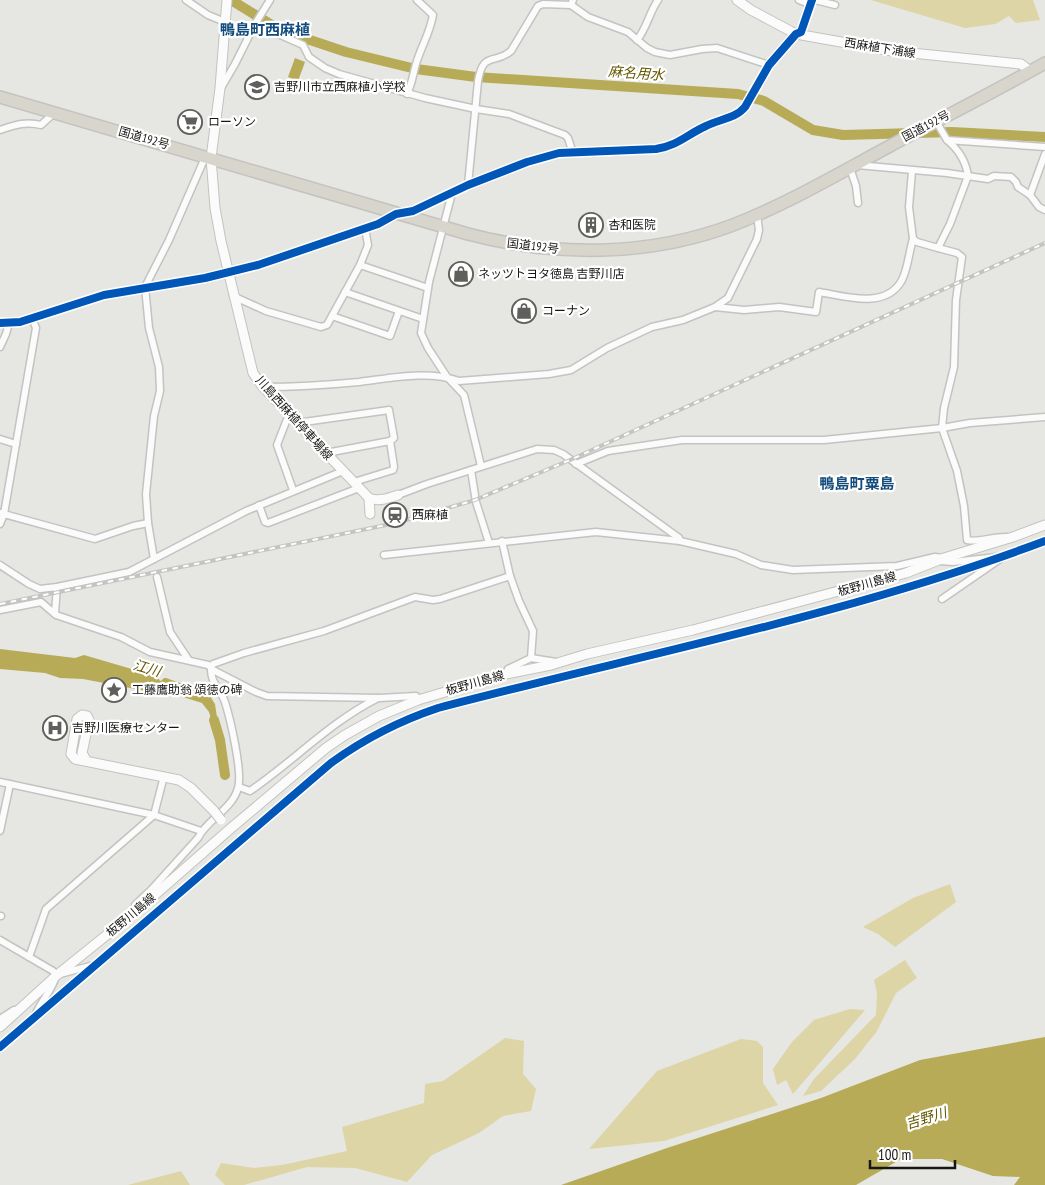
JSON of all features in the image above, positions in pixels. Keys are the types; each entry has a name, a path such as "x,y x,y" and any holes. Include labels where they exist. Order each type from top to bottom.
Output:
{"highway":[{"name":"国道192号","path":"0,96 444,227 512,244 553,250 589,251 673,242 705,234 757,215 922,128 938,124 1045,62"}],"main road":[{"name":"西麻植下浦線","path":"737,0 751,10 796,34 892,51 1021,64 1030,71"},
{"name":"川島西麻植停車場線","path":"227,3 220,88 211,158 218,225 227,273 253,373 262,387 369,498"},
{"path":"370,514 369,498 380,500 398,495"},
{"name":"板野川島線","path":"0,1027 57,975 134,913 326,748 344,735 379,716 418,700 506,674 693,630 906,573 1045,525"},
{"path":"86,760 82,753 89,720 87,716 82,715 77,720 71,754 74,759 164,776 186,784 201,797 230,829"}],"street":[{"path":"186,0 208,15 225,22"},
{"path":"220,88 235,64 255,23 270,0"},
{"path":"407,94 414,77 416,64 431,28 433,15 417,0"},
{"path":"637,40 643,33 652,8 658,0"},
{"path":"799,0 835,5"},
{"path":"0,322 20,322 104,295 227,273 278,259 378,224 396,214 413,211 468,185 527,162 558,153 656,149 670,146 706,126 740,113 769,65 796,34 800,32 812,1"},
{"path":"468,185 480,70 488,60 511,51 538,6 543,4 572,2 588,17 624,30 655,52 670,55 717,48 769,65"},
{"path":"255,23 303,45 309,56 325,68 339,74 407,94 508,114 565,135 568,138 573,153"},
{"path":"0,130 22,123 32,122 42,125 54,113"},
{"path":"938,124 946,139 960,154 967,168 968,176 950,224 938,248"},
{"path":"946,139 1045,148"},
{"path":"1030,195 1045,154"},
{"path":"154,558 148,523 146,494 154,416 160,391 160,375 149,328 145,287 169,240 203,162 211,158"},
{"path":"858,203 852,166 988,179 994,176 1011,177 1018,187 1030,195 1039,207 1045,210"},
{"path":"715,307 744,310 780,307 816,312 819,292 868,300 878,298 896,288 901,282 913,238 909,207 912,171"},
{"path":"452,193 428,288 421,333 446,377 464,395 481,466"},
{"path":"262,387 325,385 425,375 446,377 460,381 571,370 607,348 652,327 683,320 715,307 728,298 758,239 757,215"},
{"path":"233,296 266,311 321,327 327,325 360,265 368,245 365,228"},
{"path":"913,238 917,242 957,252 962,257 956,300 954,367 944,408 942,428 959,480 967,540 972,541 999,536 1013,537"},
{"path":"360,265 428,288"},
{"path":"345,292 423,320"},
{"path":"332,316 390,336 399,311"},
{"path":"0,524 36,328 32,318"},
{"path":"0,347 9,323"},
{"path":"297,423 388,410 394,438 390,441 326,454"},
{"path":"289,414 277,445 293,490"},
{"path":"576,464 608,451 682,440 824,440 942,428 970,423 1045,417"},
{"path":"0,439 16,444"},
{"path":"259,505 265,522 268,523 392,470 394,467 390,441"},
{"path":"398,495 537,449 560,452 671,532 680,541"},
{"path":"471,470 474,496 489,542"},
{"path":"0,565 40,589 129,572 228,519 293,490 343,471"},
{"path":"2,514 95,539 148,523"},
{"path":"384,555 489,542 596,532 680,541 736,554 762,565 785,569 815,570 871,566 888,567 935,557 953,562 996,556 1000,558"},
{"path":"502,541 510,576 532,631 531,658"},
{"path":"0,1047 331,763 373,734 424,712 822,611 951,575 1045,541"},
{"path":"942,600 998,562 1000,558"},
{"path":"134,913 135,905 231,802 239,787 240,771 227,711 221,694 210,676 213,664 244,653 324,631 415,597 433,600 440,599 510,576"},
{"path":"157,577 170,632 188,660"},
{"path":"55,613 57,587"},
{"path":"0,610 57,599"},
{"path":"41,602 68,620 121,637 150,652 211,667 256,692 268,696 379,698 416,696 418,700"},
{"path":"506,674 508,669 531,658 558,662"},
{"path":"239,787 250,790 333,725 358,708 379,698"},
{"path":"29,957 46,909 154,815 164,776"},
{"path":"0,782 154,815 202,831"},
{"path":"0,831 10,784"},
{"path":"0,940 57,975"},
{"path":"57,975 97,964"},
{"path":"35,1017 38,1008 54,984 57,975"},
{"path":"0,1019 14,1010 21,1009"}],"shaded area":[{"path":"871,0 1033,0 1040,20 1016,23 1009,16 995,24 965,28"},
{"path":"950,884 956,902 895,947 878,934 863,927 913,898"},
{"path":"905,960 917,978 896,993 877,1031 855,1059 821,1091 803,1096 814,1079 876,1015 877,993 874,980"},
{"path":"850,1009 865,1010 793,1094 786,1080 777,1085 773,1069 792,1042 814,1020"},
{"path":"505,1038 524,1041 523,1074 536,1089 531,1111 503,1116 479,1133 432,1155 407,1182 355,1168 307,1167 244,1185 225,1185 215,1175 221,1163 254,1168 282,1165 347,1151 342,1127 424,1103 425,1084 443,1081"},
{"path":"741,1039 757,1041 763,1047 763,1083 778,1105 664,1141 589,1149 657,1071"},
{"path":"181,1171 190,1185 128,1185"}],"water":[{"path":"295,58 305,62 298,81 288,77"},
{"path":"0,649 75,658 84,655 159,677 161,681 166,678 208,693 215,704 219,731 215,732 209,712 202,703 154,688 151,692 83,679 60,678 45,673 0,669"},
{"name":"吉野川","path":"1045,1037 1045,1185 1014,1185 1020,1177 993,1176 942,1159 901,1159 856,1185 561,1185 821,1098 920,1060"}],"waterway":[{"name":"麻名用水","path":"231,0 280,30 346,52 416,69 476,77 738,94 764,101 813,130 843,135 952,132 1045,137"},
{"name":"江川","path":"214,720 220,740 225,775"}],"railway":[{"path":"0,604 396,523 475,500 570,460 1045,243"}],"cycle path":[{"path":"0,323 20,322 104,295 205,278 258,265 378,224 396,214 413,211 468,185 527,162 559,153 656,149 671,145 699,129 737,114 745,107 769,65 796,34 801,32 812,0"},
{"path":"0,1047 331,763 369,738 438,708 820,612 895,591 1045,541"}],"place":[{"name":"吉野川市立西麻植小学校","path":"257,87"},
{"name":"ローソン","path":"190,122"},
{"name":"杏和医院","path":"591,225"},
{"name":"ネッツトヨタ徳島 吉野川店","path":"461,274"},
{"name":"コーナン","path":"524,311"},
{"name":"西麻植","path":"395,515"},
{"name":"工藤鷹助翁 頌徳の碑","path":"114,690"},
{"name":"吉野川医療センター","path":"55,728"}],"district":[{"name":"鴨島町西麻植","path":"265,30"},
{"name":"鴨島町粟島","path":"857,484"}]}
